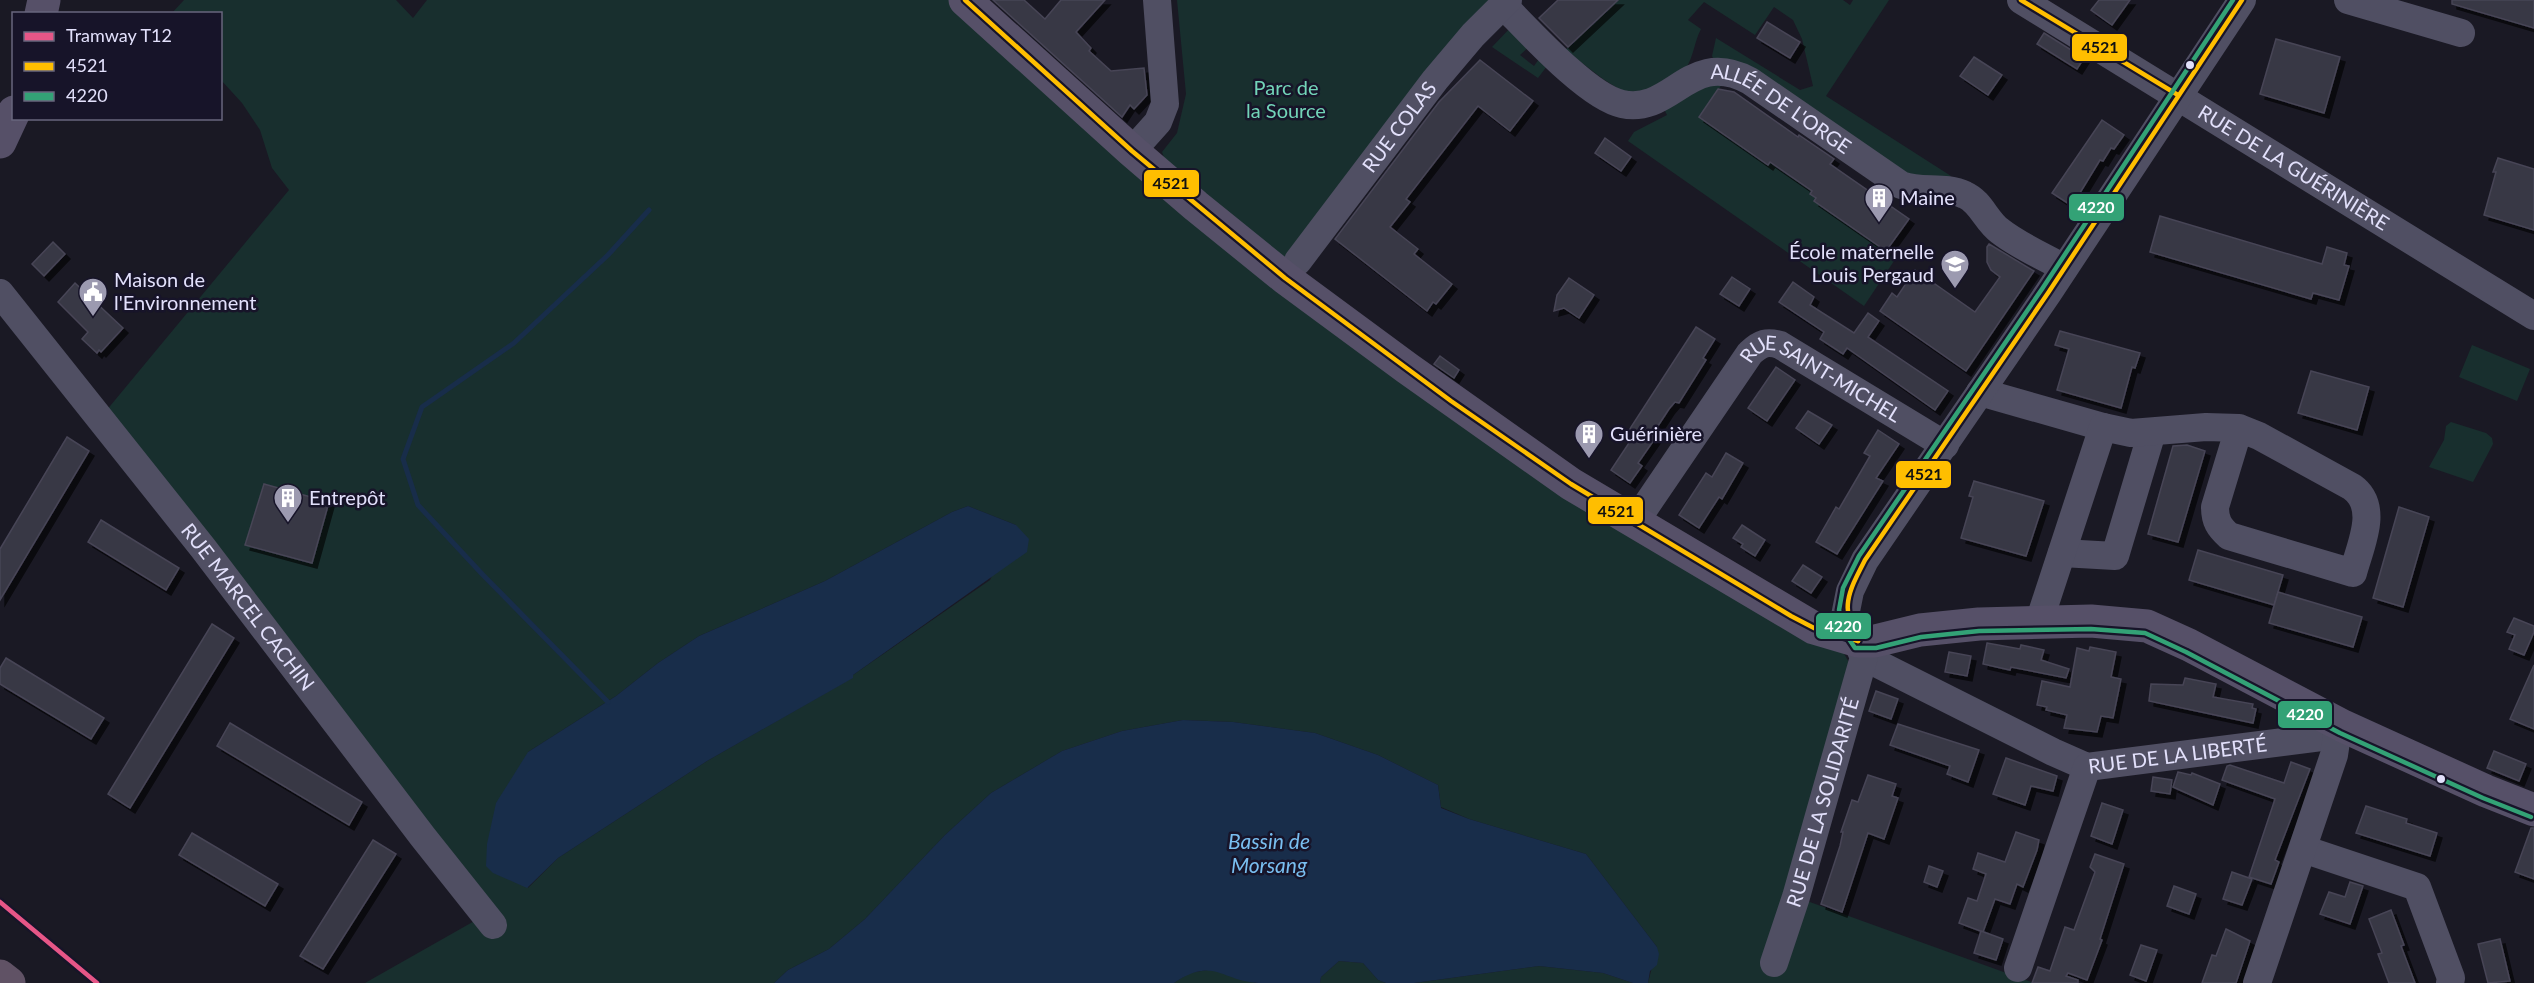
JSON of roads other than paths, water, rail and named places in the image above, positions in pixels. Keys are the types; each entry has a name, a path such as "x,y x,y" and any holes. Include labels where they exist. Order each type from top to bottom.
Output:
{"highway":[{"path":"0,976 9,983"}],"main road":[{"path":"965,0 1132,151 1285,278 1571,484 1791,616 1861,649 1882,640 1920,630 1963,626 2091,621 2147,626 2189,645 2340,730 2390,748 2534,810"},
{"path":"0,142 12,116"}],"street":[{"path":"1132,151 1158,122 1165,104 1157,0"},
{"path":"1861,649 1849,629 1845,616 1850,591 1865,560 1945,445 2242,0"},
{"path":"2348,0 2461,33"},
{"name":"RUE COLAS","path":"1298,261 1435,80 1505,2"},
{"name":"ALLÉE DE L'ORGE","path":"1505,2 1555,57 1609,99 1628,104 1648,102 1705,72 1718,71 1736,74 1750,81 1901,185 1912,189 1958,192 1974,201 1998,230 2064,268"},
{"name":"RUE DE LA GUÉRINIÈRE","path":"2040,5 2178,95 2534,316"},
{"name":"RUE MARCEL CACHIN","path":"0,293 203,548 423,837 493,925"},
{"name":"RUE SAINT-MICHEL","path":"1635,522 1750,353 1760,344 1769,342 1780,345 1945,445"},
{"path":"1980,392 2132,433 2206,427 2239,428 2259,436 2362,494 2367,503 2367,517 2353,573 2229,536 2220,528 2215,518 2215,507 2239,428"},
{"path":"2039,622 2103,427"},
{"path":"2062,553 2115,556 2152,432"},
{"name":"RUE DE LA LIBERTÉ","path":"1861,649 2053,752 2087,767 2340,730"},
{"name":"RUE DE LA SOLIDARITÉ","path":"1774,963 1796,897 1861,649"},
{"path":"2257,983 2334,755 2340,730"},
{"path":"2019,968 2087,767"},
{"path":"2303,849 2417,887 2451,978 2450,983"}],"water":[{"path":"968,506 1016,525 1029,539 1027,552 853,675 853,678 707,761 558,858 527,888 493,873 486,866 487,844 496,803 528,752 616,696 658,663 699,636 825,581 952,512"},
{"name":"Bassin de Morsang","path":"1183,720 1233,722 1315,733 1378,755 1438,785 1441,808 1469,819 1586,854 1657,947 1659,954 1657,965 1650,971 1648,983 1633,983 1603,973 1539,966 1414,983 1386,983 1378,980 1363,963 1339,961 1321,977 1320,983 1258,983 1217,972 1199,971 1174,983 774,983 788,970 829,949 865,919 945,835 991,793 1062,751 1122,731"}],"waterway":[{"path":"608,702 483,575 418,505 403,459 422,407 514,343 608,255 649,210"}],"tram line":[{"name":"T12","path":"0,902 97,983"}],"place":[{"name":"Maine","path":"1879,224"},
{"name":"École maternelle Louis Pergaud","path":"1955,290"},
{"name":"Maison de l'Environnement","path":"93,318"},
{"name":"Guérinière","path":"1589,460"},
{"name":"Entrepôt","path":"288,524"}],"park label":[{"name":"Parc de la Source","path":"1286,100"}]}
